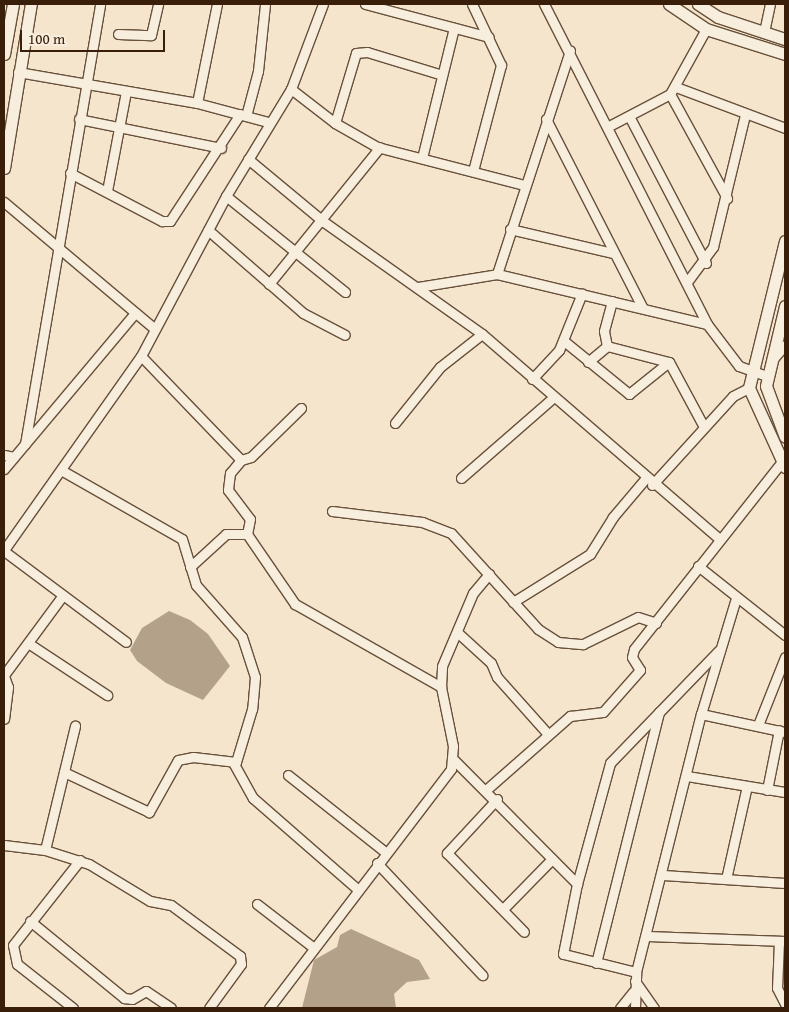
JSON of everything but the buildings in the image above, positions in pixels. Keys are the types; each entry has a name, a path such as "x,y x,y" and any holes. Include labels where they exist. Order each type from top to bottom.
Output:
{"street":[{"path":"4,54 13,4"},
{"path":"4,168 18,72 31,4"},
{"path":"25,444 57,244 100,4"},
{"path":"118,34 151,35 158,4"},
{"path":"197,103 217,4"},
{"path":"70,173 170,221 243,115 258,71 265,4"},
{"path":"126,642 4,551 141,356 226,196 268,122 291,89 322,4"},
{"path":"365,4 489,37"},
{"path":"472,4 501,65 473,171"},
{"path":"544,4 609,126 707,324 736,362 751,372 767,376"},
{"path":"669,4 706,29 785,54"},
{"path":"698,4 718,17 785,39"},
{"path":"764,32 770,4"},
{"path":"422,158 454,28"},
{"path":"609,126 673,90 706,29"},
{"path":"335,123 356,53 367,52 442,75"},
{"path":"497,274 524,185 570,52"},
{"path":"18,72 197,103 268,122"},
{"path":"291,89 335,123 380,147 524,185"},
{"path":"673,90 785,128"},
{"path":"673,90 727,198"},
{"path":"107,191 126,91"},
{"path":"687,282 706,263 727,198 745,115"},
{"path":"629,116 706,263"},
{"path":"79,119 118,129 221,148"},
{"path":"546,119 642,307"},
{"path":"269,284 324,222 380,147"},
{"path":"248,159 324,222 482,334 652,485 718,538"},
{"path":"226,196 344,292"},
{"path":"4,202 57,244 154,329"},
{"path":"510,229 613,253"},
{"path":"208,230 303,314 345,335"},
{"path":"487,789 573,714 591,717 604,712 639,672 632,652 656,623 718,538 784,462 749,388 751,372 785,241"},
{"path":"418,287 497,274 707,324"},
{"path":"532,379 564,341 582,293"},
{"path":"607,346 604,331 612,301"},
{"path":"785,306 770,362 766,386 785,437"},
{"path":"4,469 135,313"},
{"path":"396,423 440,367 482,334"},
{"path":"564,341 629,394 669,362"},
{"path":"770,362 785,345"},
{"path":"588,362 607,346"},
{"path":"607,346 669,362 704,428"},
{"path":"141,356 240,460"},
{"path":"652,485 733,396 749,388"},
{"path":"462,478 554,398"},
{"path":"300,408 251,457 240,460 230,473 228,490 250,520 247,534 280,586 307,613 441,687"},
{"path":"4,455 14,457"},
{"path":"61,470 173,532 182,539 200,592 228,617 253,661 252,709 234,764 253,798 356,888"},
{"path":"513,602 590,554 613,517 644,478"},
{"path":"332,511 438,527 451,533 513,602 548,637 573,645 638,617 656,623"},
{"path":"190,567 226,534 247,534"},
{"path":"698,566 785,635"},
{"path":"269,1008 356,888 445,779 454,760 441,687 442,666 473,593 489,574"},
{"path":"4,719 8,687 4,676 63,595"},
{"path":"635,1008 632,992 635,977 647,936 701,714 718,651 736,598"},
{"path":"456,632 491,663 497,678 548,734"},
{"path":"28,643 107,695"},
{"path":"654,1008 635,977 562,952 576,884 610,763 718,651"},
{"path":"758,725 785,657"},
{"path":"596,963 659,712"},
{"path":"701,714 782,731 767,790"},
{"path":"45,850 75,726"},
{"path":"64,772 145,813 151,810 178,760 193,757 234,764"},
{"path":"454,760 497,799 576,884"},
{"path":"288,775 385,852"},
{"path":"687,776 785,792"},
{"path":"726,879 747,786"},
{"path":"497,799 447,852 524,932"},
{"path":"4,845 45,850 80,860 150,901 171,905 240,956 241,964 209,1008"},
{"path":"503,910 552,859"},
{"path":"73,1008 14,958 13,945 80,860"},
{"path":"377,863 482,975"},
{"path":"662,875 785,883"},
{"path":"257,904 314,948"},
{"path":"30,922 124,998 132,999 146,991 170,1008"},
{"path":"647,936 782,941 777,988 785,1004"},
{"path":"620,1008 632,992"}],"shaded area":[{"path":"169,611 190,620 208,634 230,666 203,700 166,683 137,661 130,650 142,628"},
{"path":"351,929 419,960 430,979 407,982 394,994 396,1008 302,1008 314,960 337,947 340,935"}]}
